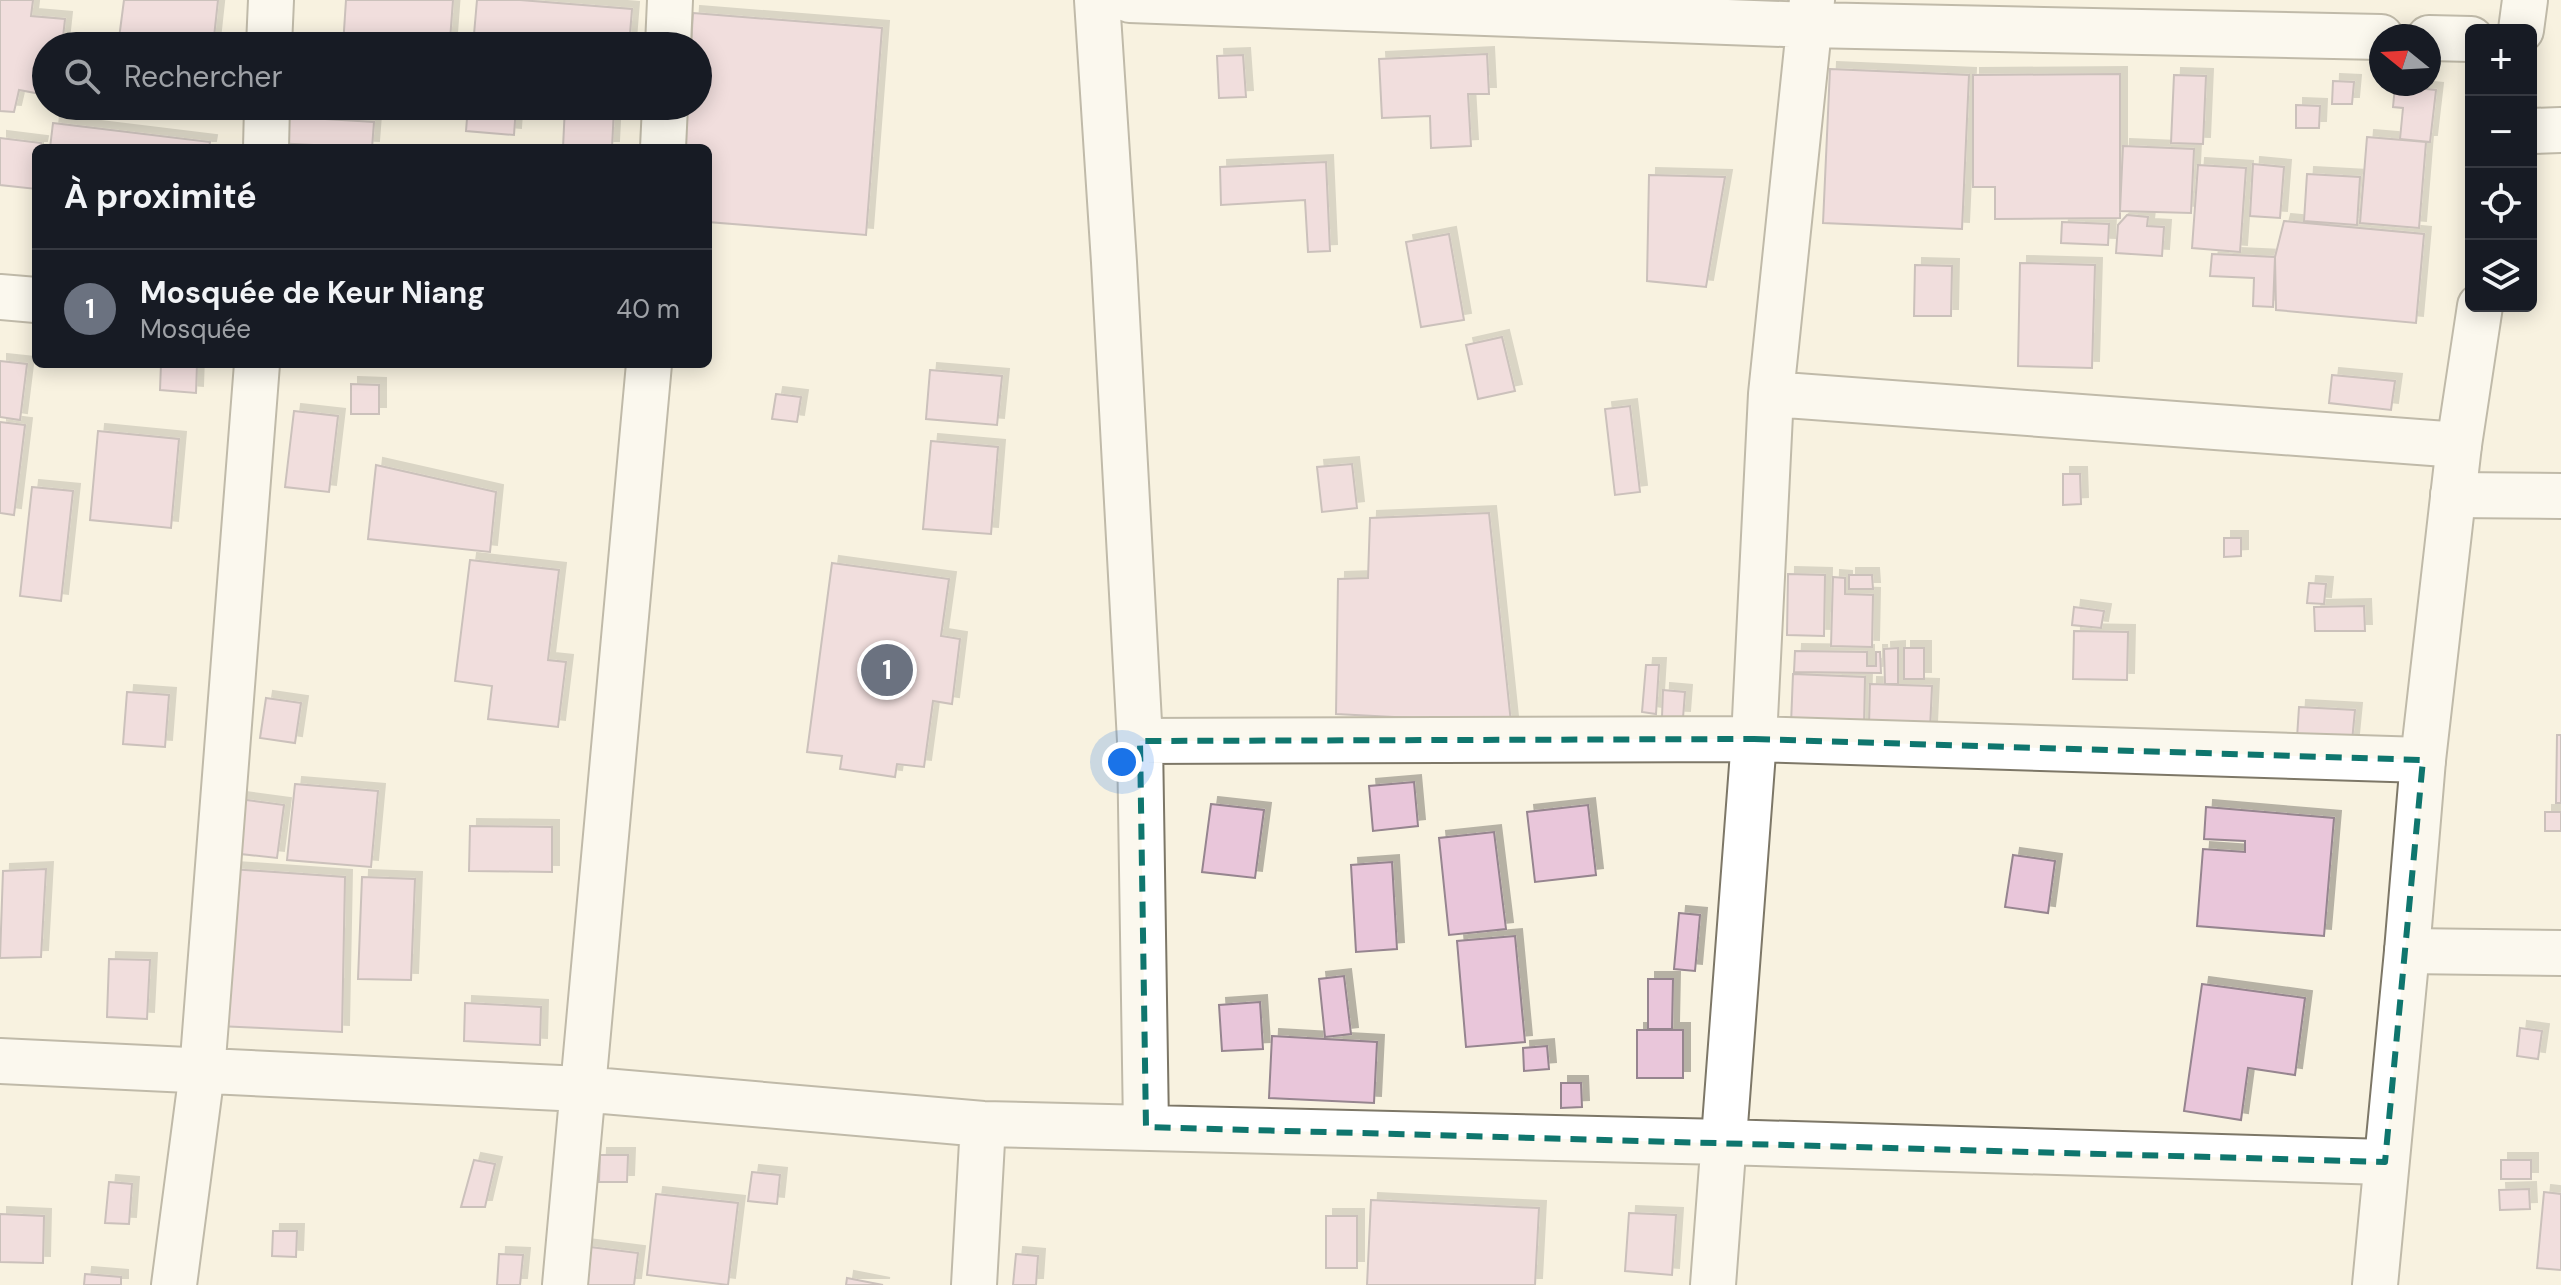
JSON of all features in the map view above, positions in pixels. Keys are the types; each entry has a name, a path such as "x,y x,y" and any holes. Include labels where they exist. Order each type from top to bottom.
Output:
{"street":[{"path":"270,32 271,0"},
{"path":"669,32 670,0"},
{"path":"1097,0 1140,741 1146,1127"},
{"path":"1130,0 1810,13 2369,36"},
{"path":"2522,24 2525,0"},
{"path":"1713,1285 1754,739 1771,394 1810,13"},
{"path":"2441,38 2465,39"},
{"path":"266,144 267,120"},
{"path":"663,144 664,120"},
{"path":"2537,131 2561,130"},
{"path":"0,297 32,300"},
{"path":"2375,1285 2423,760 2459,445 2479,312"},
{"path":"174,1285 202,1072 257,368"},
{"path":"565,1285 649,368"},
{"path":"1771,394 2459,445"},
{"path":"2453,495 2561,496"},
{"path":"1140,741 1754,739 2423,760"},
{"path":"2407,951 2561,953"},
{"path":"0,1061 581,1089 983,1124 2385,1162"},
{"path":"974,1285 983,1124"}],"highlighted area":[{"path":"1754,739 2423,760 2385,1162 1146,1127 1140,741"}],"building":[{"path":"0,0 33,0 31,16 65,19 64,32 32,32 32,92 19,90 14,112 0,111"},
{"path":"124,0 218,0 215,32 120,32"},
{"path":"346,0 453,0 451,32 344,32"},
{"path":"477,0 520,0 632,9 630,32 474,32"},
{"path":"693,13 882,28 866,235 712,222 712,144 682,144 684,120 712,120 712,32 692,32"},
{"path":"1487,54 1489,94 1468,94 1471,146 1431,148 1430,116 1382,118 1379,59"},
{"path":"1243,55 1246,97 1219,98 1217,56"},
{"path":"1830,69 1969,75 1962,229 1823,223"},
{"path":"2120,74 2120,218 1995,219 1995,187 1973,187 1973,75"},
{"path":"2174,75 2206,76 2203,144 2171,143"},
{"path":"2333,81 2354,82 2352,104 2332,104"},
{"path":"2394,96 2435,96 2430,142 2400,139 2403,108 2393,107"},
{"path":"2296,105 2320,106 2319,128 2296,128"},
{"path":"276,120 374,122 372,144 275,143"},
{"path":"467,120 515,120 514,135 466,131"},
{"path":"564,120 613,120 612,144 563,144"},
{"path":"53,123 210,142 210,144 50,144"},
{"path":"2367,137 2426,142 2419,228 2360,223"},
{"path":"0,138 41,143 32,144 32,189 0,185"},
{"path":"2123,146 2194,149 2191,213 2120,211"},
{"path":"1326,162 1330,251 1308,252 1305,200 1221,205 1220,167"},
{"path":"2253,164 2284,167 2280,218 2250,216"},
{"path":"2198,165 2246,168 2240,252 2192,248"},
{"path":"2307,174 2360,177 2357,225 2304,221"},
{"path":"1649,175 1725,177 1706,287 1647,281"},
{"path":"2127,215 2148,217 2147,226 2164,227 2162,256 2116,253 2118,225"},
{"path":"2284,221 2424,234 2416,323 2276,310 2275,257"},
{"path":"2062,222 2109,224 2108,245 2061,243"},
{"path":"1449,234 1464,320 1421,327 1406,242"},
{"path":"2212,254 2275,257 2273,307 2253,306 2254,278 2210,276"},
{"path":"2020,263 2095,265 2092,368 2018,366"},
{"path":"1915,265 1952,266 1951,316 1914,316"},
{"path":"1502,337 1515,391 1478,399 1466,345"},
{"path":"0,361 27,364 20,420 0,417"},
{"path":"161,368 197,368 196,393 160,390"},
{"path":"930,370 1002,376 997,425 926,419"},
{"path":"2332,375 2395,381 2391,410 2329,403"},
{"path":"351,384 379,385 379,414 351,414"},
{"path":"776,394 801,397 797,422 772,419"},
{"path":"1630,406 1640,492 1615,495 1605,409"},
{"path":"294,411 338,416 329,492 285,487"},
{"path":"0,422 25,425 14,515 0,513"},
{"path":"98,431 179,439 171,528 90,520"},
{"path":"931,441 998,447 991,534 923,529"},
{"path":"1352,464 1357,508 1322,512 1317,467"},
{"path":"376,465 496,492 490,552 368,539"},
{"path":"2063,474 2080,474 2081,504 2063,505"},
{"path":"32,487 73,491 61,601 20,596"},
{"path":"1489,513 1511,723 1336,714 1338,579 1368,578 1370,518"},
{"path":"2224,538 2241,538 2241,556 2224,557"},
{"path":"470,560 559,570 548,660 566,662 558,727 488,719 492,686 455,681"},
{"path":"832,563 949,579 941,636 960,639 952,704 933,701 924,767 897,764 895,777 840,769 842,756 807,752"},
{"path":"1788,574 1825,575 1824,636 1787,635"},
{"path":"1849,575 1872,575 1873,589 1849,589"},
{"path":"1833,577 1845,578 1845,594 1873,595 1872,647 1831,646"},
{"path":"2309,583 2326,584 2324,604 2307,603"},
{"path":"2364,606 2365,631 2315,631 2314,607"},
{"path":"2074,607 2104,611 2101,628 2072,625"},
{"path":"2074,631 2128,632 2127,680 2073,679"},
{"path":"1898,648 1898,684 1885,684 1884,649"},
{"path":"1904,648 1924,648 1924,679 1904,679"},
{"path":"1795,651 1867,652 1867,666 1876,666 1876,652 1880,652 1881,673 1794,672"},
{"path":"1646,665 1659,665 1656,714 1642,712"},
{"path":"1793,674 1865,677 1864,726 1791,724"},
{"path":"1870,684 1932,686 1930,729 1869,726"},
{"path":"1663,690 1685,692 1683,718 1662,717"},
{"path":"127,692 169,695 165,747 123,744"},
{"path":"266,698 301,703 295,743 260,738"},
{"path":"2299,707 2355,710 2352,741 2297,738"},
{"path":"2557,735 2561,735 2561,803 2556,803"},
{"path":"1414,782 1418,826 1373,831 1369,786"},
{"path":"295,784 378,791 371,867 287,860"},
{"path":"239,799 284,805 277,858 232,853"},
{"path":"1211,804 1264,810 1255,878 1202,872"},
{"path":"1588,805 1596,875 1535,882 1527,812"},
{"path":"2206,807 2334,818 2324,936 2197,926 2203,849 2245,852 2245,841 2204,839"},
{"path":"2545,812 2561,812 2561,831 2545,831"},
{"path":"470,826 552,827 552,872 469,871"},
{"path":"1494,832 1506,929 1449,935 1439,838"},
{"path":"2013,855 2055,861 2048,913 2005,907"},
{"path":"1392,862 1397,949 1356,952 1351,865"},
{"path":"46,869 41,957 0,958 3,871"},
{"path":"230,869 345,877 342,1032 218,1026"},
{"path":"362,877 415,879 411,980 358,979"},
{"path":"1679,913 1700,915 1695,971 1674,969"},
{"path":"1515,936 1525,1042 1466,1047 1457,941"},
{"path":"109,959 150,960 147,1019 107,1017"},
{"path":"1344,976 1351,1034 1325,1037 1319,979"},
{"path":"1648,979 1673,979 1672,1029 1648,1029"},
{"path":"2202,984 2305,998 2295,1075 2248,1068 2241,1120 2184,1111"},
{"path":"1260,1002 1263,1049 1222,1051 1219,1005"},
{"path":"465,1003 541,1007 540,1045 464,1041"},
{"path":"2520,1028 2542,1031 2538,1059 2517,1056"},
{"path":"1637,1030 1683,1030 1683,1078 1637,1078"},
{"path":"1272,1036 1377,1042 1374,1103 1269,1098"},
{"path":"1547,1046 1549,1069 1524,1071 1523,1048"},
{"path":"1561,1083 1581,1083 1582,1107 1561,1108"},
{"path":"600,1155 628,1155 627,1182 599,1182"},
{"path":"474,1160 495,1164 485,1207 461,1207"},
{"path":"2501,1160 2531,1160 2531,1179 2501,1179"},
{"path":"752,1172 780,1175 777,1204 748,1201"},
{"path":"109,1182 132,1184 129,1224 105,1223"},
{"path":"2529,1189 2530,1209 2500,1210 2499,1190"},
{"path":"2544,1192 2561,1194 2561,1270 2537,1268"},
{"path":"656,1194 738,1203 728,1285 647,1275"},
{"path":"1371,1200 1539,1208 1535,1285 1367,1285"},
{"path":"1629,1213 1676,1215 1672,1275 1625,1271"},
{"path":"0,1214 44,1216 43,1263 0,1262"},
{"path":"1326,1216 1357,1216 1357,1268 1326,1268"},
{"path":"273,1231 297,1231 296,1257 272,1256"},
{"path":"582,1246 638,1253 634,1285 577,1285"},
{"path":"499,1254 523,1255 520,1285 497,1285"},
{"path":"1016,1254 1038,1256 1036,1285 1013,1285"},
{"path":"85,1274 121,1277 121,1285 84,1285"},
{"path":"847,1278 883,1285 846,1285"}],"place":[{"name":"Mosquée de Keur Niang","path":"887,670"}]}
